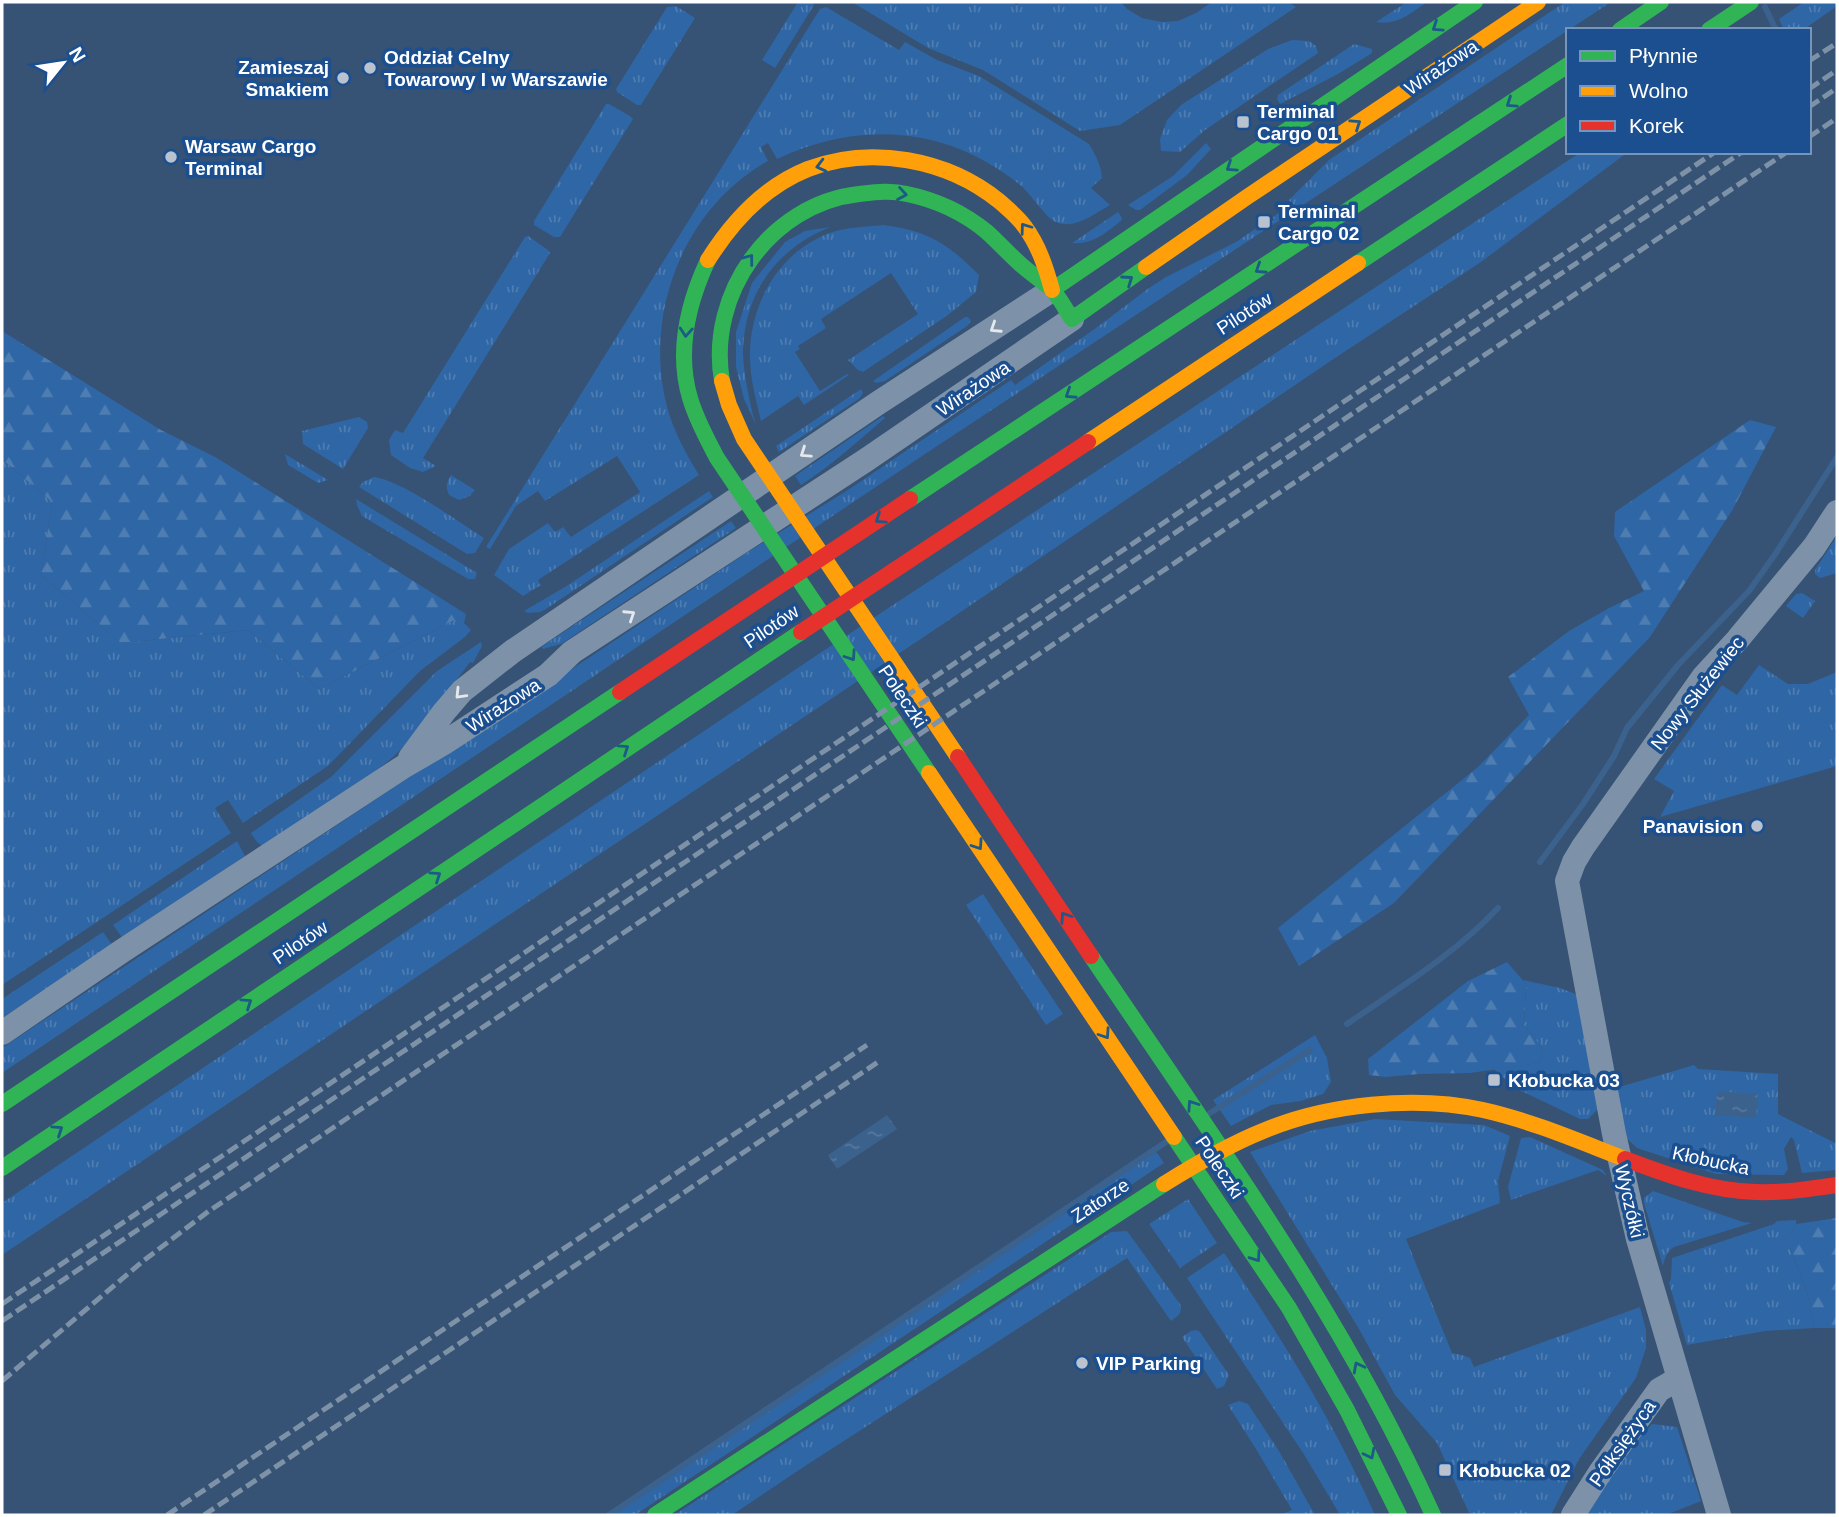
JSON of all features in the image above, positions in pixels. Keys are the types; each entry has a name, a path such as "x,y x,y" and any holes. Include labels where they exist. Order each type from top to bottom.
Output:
{"main road":[{"name":"Wirażowa","path":"1052,290 1475,2"},
{"name":"Wirażowa","path":"1072,319 1247,197 1538,2"},
{"path":"1623,28 1661,2"},
{"path":"1712,28 1746,5"},
{"name":"Pilotów","path":"2,1104 900,505 1566,66"},
{"name":"Pilotów","path":"2,1168 658,726 1566,125"},
{"name":"Poleczki","path":"1052,290 1043,258 1024,225 992,193 944,168 895,158 854,158 808,169 771,189 742,213 720,238 698,280 686,325 685,373 690,396 702,430 717,457 1267,1273 1333,1382 1399,1515"},
{"name":"Poleczki","path":"1072,319 1052,290 979,226 948,207 916,196 882,191 851,194 811,206 775,230 748,258 738,275 720,330 723,388 744,439 1290,1252 1351,1352 1433,1515"},
{"name":"Zatorze","path":"655,1515 1125,1208 1200,1162 1262,1131 1293,1120 1366,1105 1435,1105 1472,1108 1520,1121 1620,1157"},
{"name":"Kłobucka","path":"1620,1157 1694,1182 1742,1191 1796,1191 1837,1185"}],"street":[{"name":"Wirażowa","path":"403,767 462,691 513,651 878,403 1052,290"},
{"name":"Wirażowa","path":"2,1033 122,951 548,675 572,652 866,460 1072,319"},
{"name":"Nowy Służewiec","path":"1567,881 1583,847 1704,676 1814,547 1837,512"},
{"name":"Wyczółki","path":"1567,881 1638,1240 1719,1515"},
{"name":"Półksiężyca","path":"1573,1515 1659,1390 1678,1379"}],"green space":[{"path":"798,2 813,2 814,5 775,68 762,60"},
{"path":"852,2 1012,2 1017,5 1020,2 1121,2 1142,18 1162,22 1178,21 1212,2 1288,2 1296,7 1120,125 1080,131 983,70 928,48"},
{"path":"1407,2 1427,2 1397,20 1376,22"},
{"path":"1565,2 1611,2 1572,28 1566,28 1566,32 931,450 2,1073 2,1048 751,550 848,490 1011,380 1015,385 1149,288 1236,242 1255,229 1258,231 1291,204 1289,200 1329,160"},
{"path":"1804,2 1837,2 1837,6 1806,28 1783,28 1779,19"},
{"path":"676,6 695,18 641,105 637,105 616,89 667,7"},
{"path":"826,7 899,50 905,42 937,60 979,76 1089,144 1098,161 1102,178 1091,188 1110,205 1077,223 1056,222 1047,216 1019,184 991,165 962,150 932,140 902,135 871,134 839,138 808,146 777,159 768,143 761,147 768,161 738,182 713,207 692,235 677,267 666,301 661,336 661,372 667,407 681,443 699,475 538,580 541,585 523,596 494,575 509,549 548,523 555,532 563,527 571,537 640,492 617,456 545,501 538,491 516,506 490,549 486,547 820,9"},
{"path":"1292,40 1309,41 1316,46 1318,53 1205,130 1180,152 1161,151 1160,139 1167,120 1181,105 1268,49"},
{"path":"1354,44 1372,49 1372,53 1280,104 1278,95"},
{"path":"606,104 633,119 560,237 554,237 534,225 534,221"},
{"path":"1206,143 1211,149 1187,175 1140,210 1128,205 1173,176"},
{"path":"1578,154 1625,154 1481,262 2,1255 2,1203 817,655"},
{"path":"1118,212 1121,221 1104,234 1086,242 1072,243"},
{"path":"883,225 924,235 947,247 979,275 976,292 948,315 863,372 848,360 918,314 891,273 821,319 826,328 798,346 800,349 795,352 820,391 849,375 804,405 798,396 761,421 751,373 751,337 761,300 770,282 782,266 812,241 842,230"},
{"path":"830,227 794,247 780,260 757,291 750,309 745,329 743,359 756,425 744,399 736,367 736,332 752,283 785,242 805,231"},
{"path":"528,236 550,253 423,458 436,466 423,472 410,468 391,455 389,440 395,430 403,433"},
{"path":"965,317 971,321 967,326 885,381 873,381"},
{"path":"2,331 161,430 217,458 466,614 319,689 248,630 121,643 41,575 52,502 2,459"},
{"path":"861,389 863,393 860,398 779,452 776,446"},
{"path":"883,416 885,418 844,453 801,485 795,476"},
{"path":"359,417 367,422 368,428 343,469 303,444 302,431"},
{"path":"1750,420 1776,427 1733,509 1650,637 1394,903 1299,966 1278,928 1478,767 1529,715 1508,677 1569,631 1644,591 1614,536 1615,512"},
{"path":"285,454 328,480 318,483 288,465"},
{"path":"2,459 52,502 41,575 121,643 248,630 319,689 466,614 464,623 471,630 420,671 328,766 243,823 228,800 215,808 231,833 2,985"},
{"path":"451,475 475,490 470,496 459,500 449,495 447,484"},
{"path":"374,477 400,486 484,538 475,553 467,554 359,487"},
{"path":"709,491 713,497 546,609 540,612 524,611 565,587"},
{"path":"356,499 477,573 475,579 468,579 362,516"},
{"path":"731,521 736,528 561,644 543,649 541,647"},
{"path":"1837,536 1837,573 1820,578 1815,574 1815,570"},
{"path":"1802,593 1815,601 1803,618 1786,606 1796,594"},
{"path":"481,642 482,646 473,663 470,662 414,737 392,758 355,787 264,847 257,842 251,833 331,777 437,671"},
{"path":"1759,665 1788,684 1808,684 1837,672 1837,766 1660,817 1674,791 1654,779 1722,685 1737,695"},
{"path":"237,841 245,856 125,938 121,936 113,925"},
{"path":"983,894 1063,1014 1046,1025 966,905"},
{"path":"103,932 113,946 2,1018 2,999"},
{"path":"1507,962 1526,984 1524,1025 1543,1049 1539,1063 1470,1073 1386,1077 1369,1075 1368,1059 1468,981"},
{"path":"1523,980 1578,995 1600,1107 1588,1119 1580,1119 1515,1088 1494,1069 1539,1063 1543,1049 1524,1025 1526,984"},
{"path":"1315,1035 1327,1058 1331,1082 1323,1094 1301,1101 1271,1105 1231,1126 1213,1100"},
{"path":"1694,1065 1698,1069 1778,1074 1778,1114 1837,1144 1837,1170 1802,1173 1791,1137 1784,1149 1788,1169 1784,1175 1716,1174 1637,1148 1625,1137 1616,1088"},
{"path":"1375,1119 1484,1125 1510,1136 1498,1181 1500,1203 1406,1239 1452,1353 1470,1358 1474,1367 1640,1307 1646,1330 1646,1348 1636,1378 1579,1459 1551,1515 1470,1515 1437,1443 1395,1395 1359,1329 1250,1152 1310,1131"},
{"path":"1530,1137 1603,1170 1607,1176 1598,1170 1511,1200 1508,1187 1521,1138"},
{"path":"1153,1147 1164,1163 635,1515 604,1515"},
{"path":"1653,1191 1752,1223 1674,1247 1665,1258 1663,1266 1644,1203 1644,1198"},
{"path":"1188,1199 1217,1243 1180,1268 1149,1224"},
{"path":"1837,1218 1837,1328 1814,1328 1807,1292 1790,1248 1790,1235 1796,1224"},
{"path":"1796,1220 1790,1235 1790,1248 1807,1292 1814,1328 1765,1331 1687,1345 1669,1283 1672,1258 1777,1221"},
{"path":"1127,1231 1180,1304 1178,1316 1171,1321 1127,1258 732,1515 674,1515 1111,1232"},
{"path":"1224,1253 1306,1381 1375,1515 1340,1515 1305,1456 1187,1278"},
{"path":"1197,1330 1229,1375 1224,1386 1217,1389 1182,1337"},
{"path":"1239,1401 1248,1404 1279,1451 1315,1515 1279,1515 1292,1510 1228,1405"},
{"path":"1652,1424 1677,1427 1701,1501 1666,1515 1581,1515 1641,1428 1646,1431"}],"water":[{"path":"1717,1091 1758,1094 1756,1118 1715,1115"},
{"path":"887,1115 897,1129 837,1169 828,1155"}],"waterway":[{"path":"1765,7 1775,28"},
{"path":"1540,862 1583,804 1614,756 1627,728 1678,665 1749,591 1837,457"},
{"path":"1347,1024 1445,955 1498,908"},
{"path":"1210,1113 1310,1050"},
{"path":"609,1515 1166,1142"}],"railway":[{"path":"1811,60 1837,43"},
{"path":"1811,88 1837,70"},
{"path":"1811,106 1837,88"},
{"path":"1811,136 1837,118"},
{"path":"2,1304 1712,154"},
{"path":"2,1321 1739,154"},
{"path":"2,1381 143,1261 209,1211 1784,154"},
{"path":"167,1515 867,1045"},
{"path":"204,1515 878,1062"}],"traffic: fast":[{"path":"1052,290 1475,2"},
{"path":"1623,28 1661,2"},
{"path":"1712,28 1751,2"},
{"path":"910,499 1566,66"},
{"path":"1358,263 1566,125"},
{"path":"722,381 720,348 725,316 735,286 751,259 773,235 798,215 827,201 859,194 895,192 949,208 987,232 1022,266 1051,289 1072,319 1146,267"},
{"path":"708,260 690,310 684,345 686,380 699,421 717,458 929,773"},
{"path":"2,1168 801,632"},
{"path":"2,1104 620,692"},
{"path":"1091,956 1274,1228 1317,1298 1359,1369 1433,1515"},
{"path":"1174,1137 1289,1308 1347,1410 1399,1515"},
{"path":"655,1515 1164,1184"}],"traffic: slow":[{"path":"1146,267 1538,2"},
{"path":"708,260 739,219 764,195 792,176 832,162 857,158 908,160 956,175 999,201 1030,234 1042,257 1052,290"},
{"path":"1088,442 1358,263"},
{"path":"722,381 744,439 958,757"},
{"path":"929,773 1174,1137"},
{"path":"1164,1184 1250,1136 1288,1122 1343,1109 1400,1103 1457,1105 1483,1110 1555,1132 1625,1159"}],"traffic: jam":[{"path":"801,632 1088,442"},
{"path":"620,692 910,499"},
{"path":"958,757 1091,956"},
{"path":"1625,1159 1689,1181 1722,1189 1766,1192 1837,1185"}],"place":[{"name":"Oddział Celny Towarowy I w Warszawie","path":"370,68"},
{"name":"Zamieszaj Smakiem","path":"343,78"},
{"name":"Terminal Cargo 01","path":"1243,122"},
{"name":"Warsaw Cargo Terminal","path":"171,157"},
{"name":"Terminal Cargo 02","path":"1264,222"},
{"name":"Panavision","path":"1757,826"},
{"name":"Kłobucka 03","path":"1494,1080"},
{"name":"VIP Parking","path":"1082,1363"},
{"name":"Kłobucka 02","path":"1445,1470"}]}
